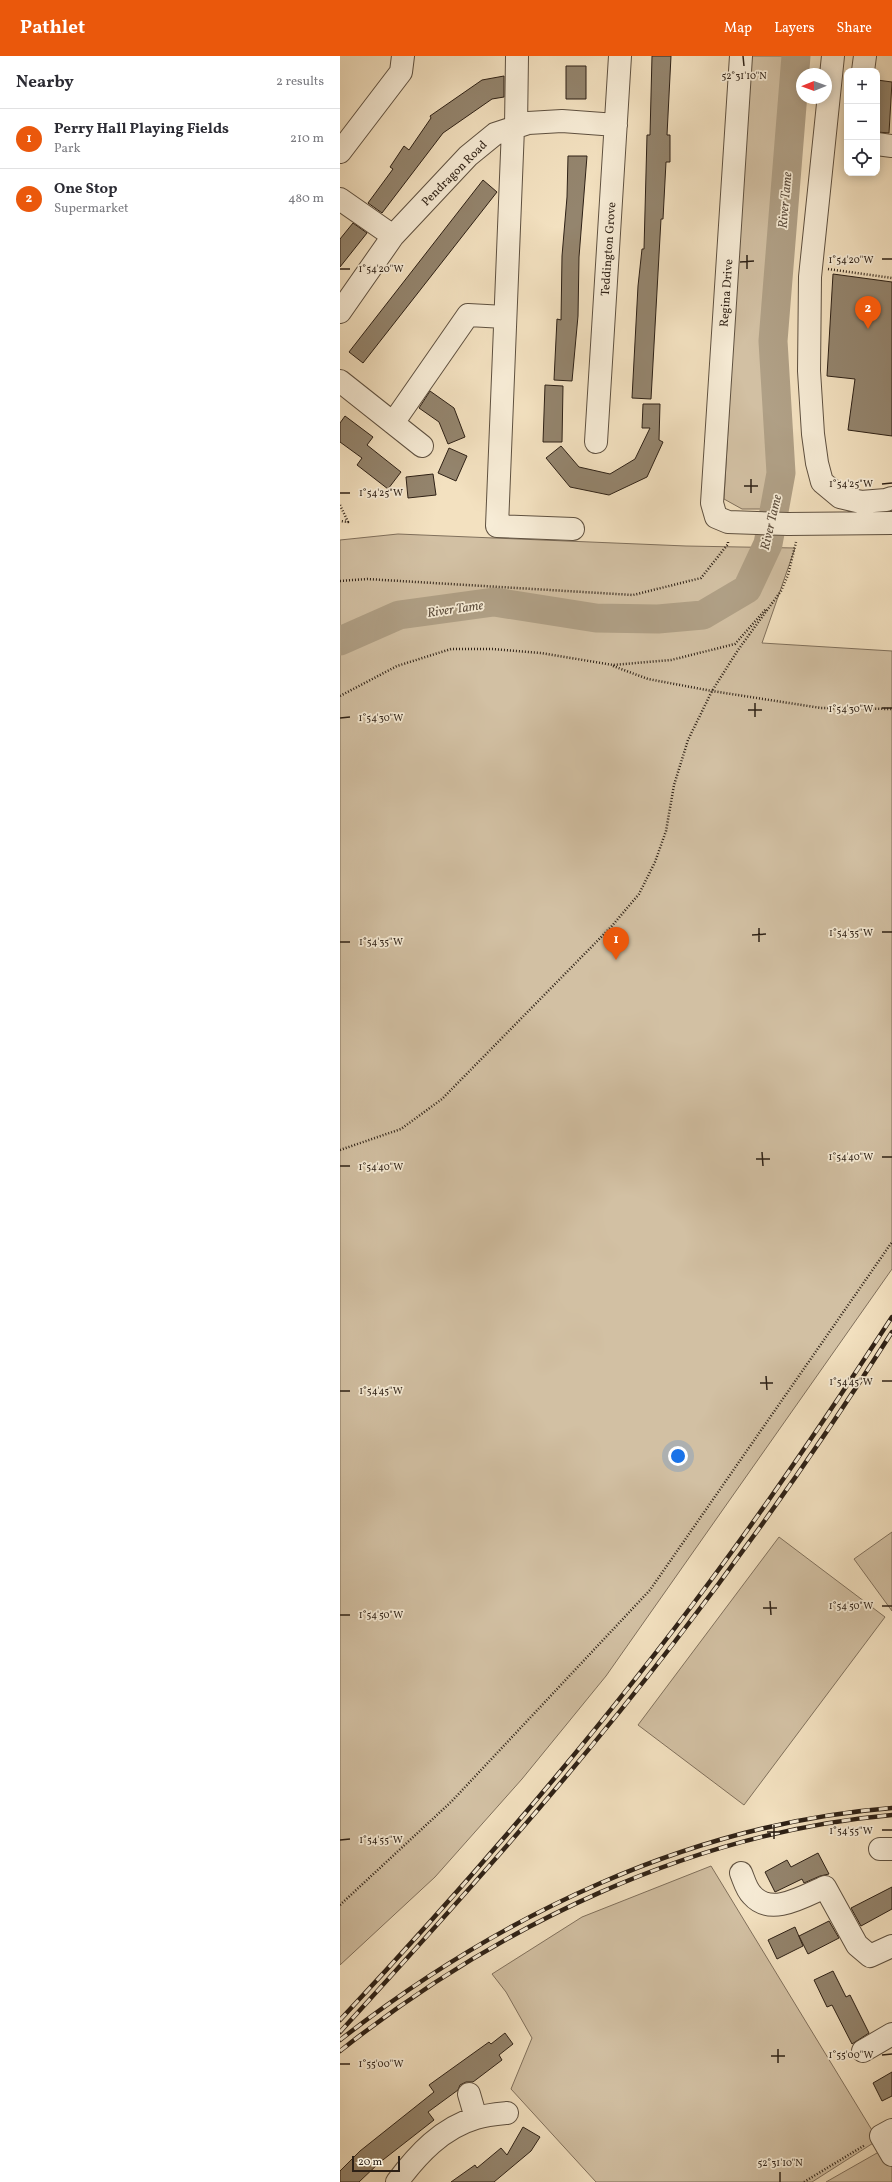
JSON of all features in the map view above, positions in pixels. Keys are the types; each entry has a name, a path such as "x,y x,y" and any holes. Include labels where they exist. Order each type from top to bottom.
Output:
{"street":[{"path":"340,152 401,72 403,56"},
{"path":"517,56 497,526 573,529"},
{"name":"Teddington Grove","path":"596,442 620,56"},
{"name":"Regina Drive","path":"741,56 712,503 716,517 728,522 794,524"},
{"path":"833,56 812,267 809,371 816,463 822,482 840,497 861,502 886,500 892,498"},
{"path":"863,68 865,56"},
{"name":"Pendragon Road","path":"340,312 393,236 468,156 495,134 528,123 562,121 616,125"},
{"path":"880,144 892,146"},
{"path":"340,199 393,236"},
{"path":"393,423 468,315 505,317"},
{"path":"340,381 422,446"},
{"path":"794,524 892,523"},
{"path":"741,1873 752,1896 762,1902 774,1905 783,1904 832,1884 857,1945 870,1956 892,1946"},
{"path":"863,2051 892,2034"},
{"path":"469,2094 476,2118"},
{"path":"397,2182 416,2156 440,2136 476,2118 507,2113"},
{"path":"886,2133 892,2155"}],"path":[{"path":"812,267 892,278"},
{"path":"340,505 348,522 340,521"},
{"path":"340,1150 401,1129 442,1099 611,927 639,894 655,862 666,832 674,786 688,740 712,691 738,650 775,600 788,575 794,524"},
{"path":"340,581 367,580 633,595 701,578 728,544"},
{"path":"613,665 671,660 735,644 775,600"},
{"path":"340,696 397,666 451,649 541,653 613,665 648,679 820,708 892,709"},
{"path":"340,1905 452,1801 650,1590 892,1242"},
{"path":"804,2182 886,2133"}],"shaded area":[{"path":"749,56 789,56 779,169 765,281 764,406 769,465 762,509 742,509 724,499"},
{"path":"398,534 686,546 795,548 762,643 892,651 892,1269 606,1676 522,1779 435,1877 340,1965 340,540"},
{"path":"892,1532 892,1611 854,1559"},
{"path":"779,1537 885,1617 744,1805 638,1725"},
{"path":"711,1866 878,2140 812,2182 596,2182 511,2089 532,2038 506,1992 492,1974 582,1917"},
{"path":"892,2144 892,2182 826,2182 884,2149"}],"building":[{"path":"652,56 671,56 667,135 670,135 670,162 666,162 663,219 661,219 651,399 632,398 638,286 642,249 644,249 647,135 650,135"},
{"path":"566,66 586,66 586,99 566,99"},
{"path":"504,76 504,97 492,99 443,133 382,213 368,203 393,169 390,167 404,146 409,150 431,118 430,116 482,80"},
{"path":"880,80 892,82 889,133 880,132"},
{"path":"568,156 587,156 579,257 578,316 572,381 554,380 557,319 561,320 562,256 567,197"},
{"path":"483,180 497,192 363,363 349,352"},
{"path":"353,223 367,233 340,267 340,239"},
{"path":"833,274 892,282 892,436 848,430 855,379 827,376"},
{"path":"545,385 563,386 562,442 543,442"},
{"path":"430,391 454,408 465,437 448,444 439,422 419,408"},
{"path":"643,404 660,404 659,440 663,442 647,477 609,495 570,487 546,458 561,446 579,467 610,474 635,459 650,428 642,428"},
{"path":"345,416 373,437 367,445 401,472 388,489 357,465 362,458 340,442 340,423"},
{"path":"449,448 467,456 456,481 438,473"},
{"path":"433,474 436,495 408,498 406,477"},
{"path":"818,1853 829,1874 804,1883 802,1879 775,1892 765,1872 787,1860 791,1867"},
{"path":"892,1887 892,1909 861,1926 851,1908"},
{"path":"829,1921 839,1938 808,1954 799,1936"},
{"path":"795,1927 803,1946 777,1959 768,1940"},
{"path":"833,1971 846,1997 850,1995 869,2033 852,2044 832,2005 827,2007 814,1980"},
{"path":"505,2033 513,2044 499,2055 502,2060 473,2082 466,2082 460,2085 458,2090 428,2112 434,2120 379,2163 359,2182 340,2182 340,2171 360,2151 434,2092 429,2085 489,2042 491,2044"},
{"path":"892,2072 892,2096 882,2101 873,2083"},
{"path":"523,2127 540,2137 531,2151 494,2182 451,2182 475,2165 477,2168 501,2148 507,2155"}],"waterway":[{"name":"River Tame","path":"340,641 399,615 494,602 596,618 658,619 703,615 747,589 768,544 781,473 773,341 796,56"}],"railway":[{"path":"340,2020 485,1860 578,1750 668,1637 758,1515 826,1417 892,1317"},
{"path":"340,2032 511,1841 634,1694 759,1529 840,1412 892,1332"},
{"path":"340,2040 401,1995 465,1954 531,1916 600,1884 670,1856 742,1834 817,1817 892,1808"},
{"path":"340,2051 401,2006 464,1964 531,1926 599,1893 670,1865 742,1842 816,1825 892,1815"}],"place":[{"name":"One Stop","path":"868,329"},
{"name":"Perry Hall Playing Fields","path":"616,960"}]}
